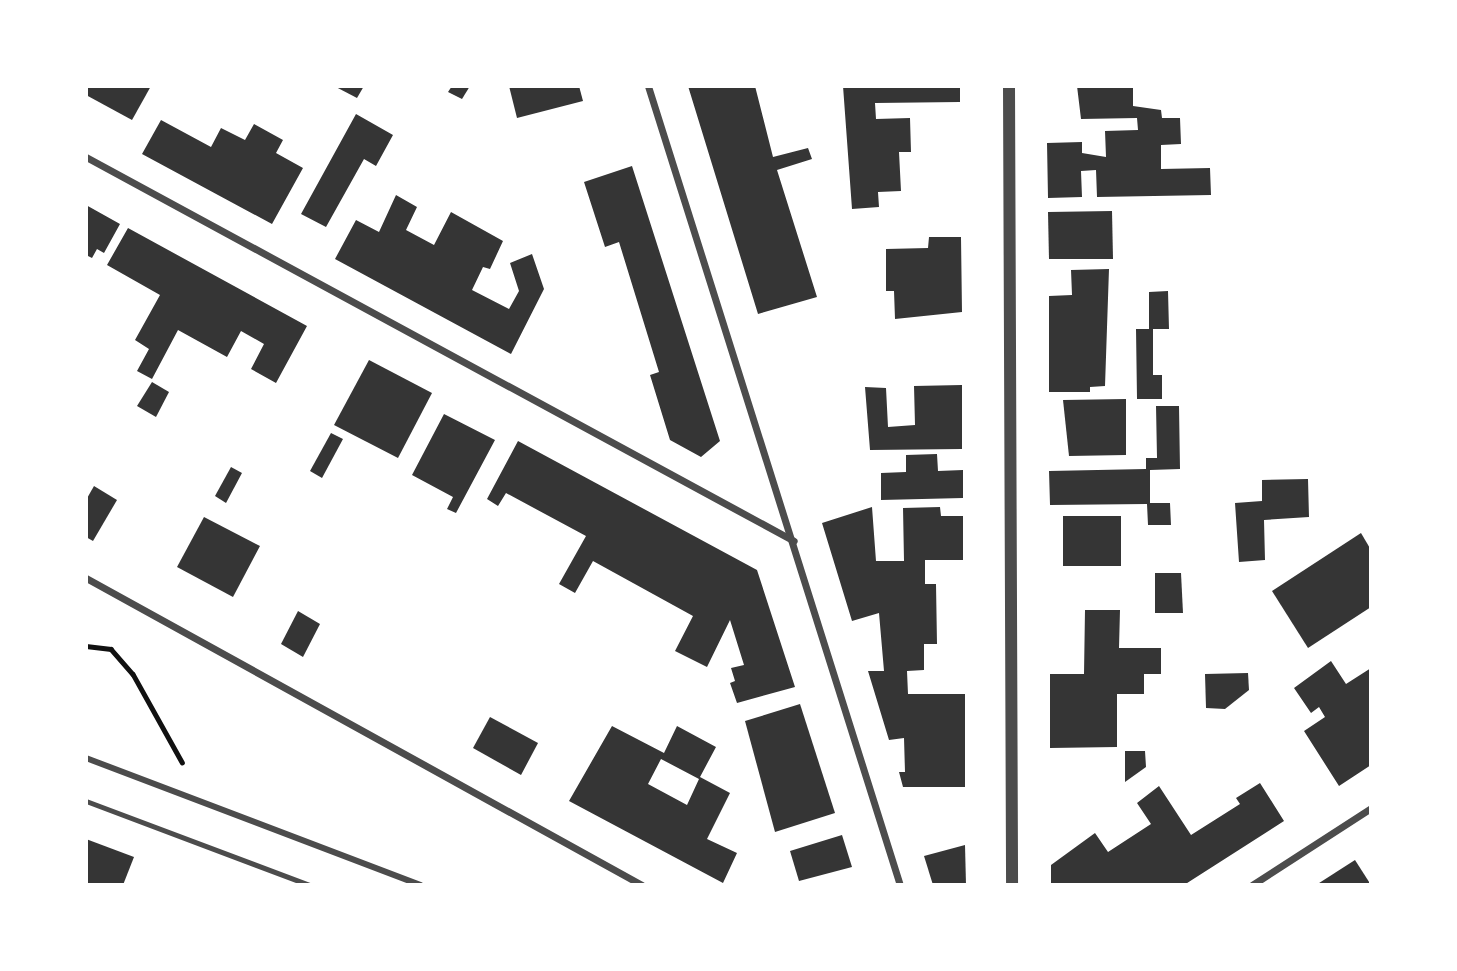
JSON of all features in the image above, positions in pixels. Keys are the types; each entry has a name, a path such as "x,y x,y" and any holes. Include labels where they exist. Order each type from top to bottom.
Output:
{"street":[{"path":"648,86 794,541 900,885"},
{"path":"1009,86 1012,885"},
{"path":"86,157 794,541"},
{"path":"86,578 642,885"},
{"path":"86,758 421,885"},
{"path":"1252,885 1371,808"}],"lane":[{"path":"86,802 310,885"}],"path":[{"path":"86,646 111,649 133,674 204,803"}],"building":[{"path":"86,86 151,86 132,120 86,95"},
{"path":"334,86 364,86 357,98"},
{"path":"452,86 470,86 462,99 448,92"},
{"path":"509,86 579,86 583,101 517,118"},
{"path":"688,86 755,86 773,157 808,148 812,159 777,170 817,297 758,314"},
{"path":"843,86 960,86 960,102 875,103 876,119 910,118 911,152 899,152 901,191 878,192 879,207 852,209"},
{"path":"1077,86 1133,86 1133,106 1161,110 1162,118 1180,118 1181,144 1161,145 1161,169 1210,168 1211,195 1097,197 1096,170 1081,171 1082,197 1048,198 1047,143 1082,142 1082,153 1106,157 1105,131 1138,130 1137,118 1081,119"},
{"path":"356,114 393,135 376,166 364,159 326,227 301,214"},
{"path":"161,120 211,147 221,128 245,140 254,124 283,140 276,153 303,168 272,224 142,154"},
{"path":"632,166 720,441 701,457 670,440 650,375 659,372 619,242 605,247 584,182"},
{"path":"396,195 417,207 406,230 434,245 451,212 503,241 490,269 483,267 472,290 509,309 519,291 510,263 532,254 544,289 511,354 335,259 356,220 379,232"},
{"path":"86,205 120,224 104,253 97,249 92,258 86,255"},
{"path":"1112,211 1113,259 1049,259 1048,212"},
{"path":"128,228 307,326 276,383 251,369 264,344 241,331 227,357 178,330 152,379 137,371 149,349 135,340 160,295 107,265"},
{"path":"929,237 961,237 962,312 895,319 894,291 886,291 886,249 928,248"},
{"path":"1109,269 1105,386 1090,387 1090,392 1049,392 1049,296 1072,295 1071,270"},
{"path":"1168,291 1169,329 1153,329 1153,375 1162,375 1162,399 1137,399 1136,329 1149,329 1149,292"},
{"path":"369,360 432,393 398,458 334,425"},
{"path":"152,382 169,392 156,417 137,406"},
{"path":"962,385 962,449 870,450 865,387 886,388 888,427 915,425 914,386"},
{"path":"1126,399 1126,455 1069,456 1063,400"},
{"path":"1156,406 1179,406 1180,469 1150,470 1150,503 1170,503 1171,525 1148,525 1147,504 1050,505 1049,471 1146,469 1146,458 1157,458"},
{"path":"444,414 495,440 456,513 447,509 453,497 412,475"},
{"path":"331,433 343,439 322,478 310,471"},
{"path":"518,441 757,570 795,687 737,703 730,683 735,681 731,668 744,665 730,620 707,667 675,651 693,616 593,561 575,593 559,584 586,536 506,493 498,506 487,499"},
{"path":"937,454 938,471 963,470 963,498 881,500 881,473 906,472 906,455"},
{"path":"231,467 242,473 226,503 215,496"},
{"path":"1308,479 1309,517 1264,520 1265,560 1239,562 1235,503 1262,501 1262,480"},
{"path":"94,486 117,500 93,541 86,537 86,500"},
{"path":"872,507 876,561 904,561 903,508 940,507 941,516 963,516 963,560 925,560 925,584 936,584 937,644 924,644 924,670 907,671 908,694 965,694 965,787 903,787 899,772 905,772 904,738 889,740 868,671 884,671 879,613 852,621 822,523"},
{"path":"1063,516 1121,516 1121,566 1063,566"},
{"path":"204,517 260,546 233,597 177,567"},
{"path":"1361,533 1371,550 1371,607 1308,648 1272,591"},
{"path":"1155,573 1181,573 1183,613 1155,613"},
{"path":"1085,610 1120,610 1119,648 1161,648 1161,674 1144,674 1144,694 1117,694 1117,747 1050,748 1050,674 1084,674"},
{"path":"298,611 320,624 303,657 281,644"},
{"path":"1331,661 1346,684 1371,668 1371,765 1339,786 1304,731 1325,717 1319,707 1311,713 1294,688"},
{"path":"1248,673 1249,690 1225,709 1206,708 1205,674"},
{"path":"800,704 835,813 775,832 745,721"},
{"path":"490,717 538,743 521,775 473,748"},
{"path":"612,726 664,753 677,726 716,747 700,777 730,793 707,839 737,853 723,883 569,801","holes":["661,759 699,779 687,805 648,784"]},
{"path":"1125,751 1145,751 1146,767 1125,782"},
{"path":"1260,783 1284,821 1184,885 1051,885 1051,865 1095,833 1108,852 1151,824 1137,803 1159,786 1191,835 1240,804 1236,798"},
{"path":"842,835 852,867 799,881 790,851"},
{"path":"86,839 134,857 123,885 86,885"},
{"path":"965,845 966,885 933,885 924,856"},
{"path":"1355,860 1371,885 1316,885"}]}
